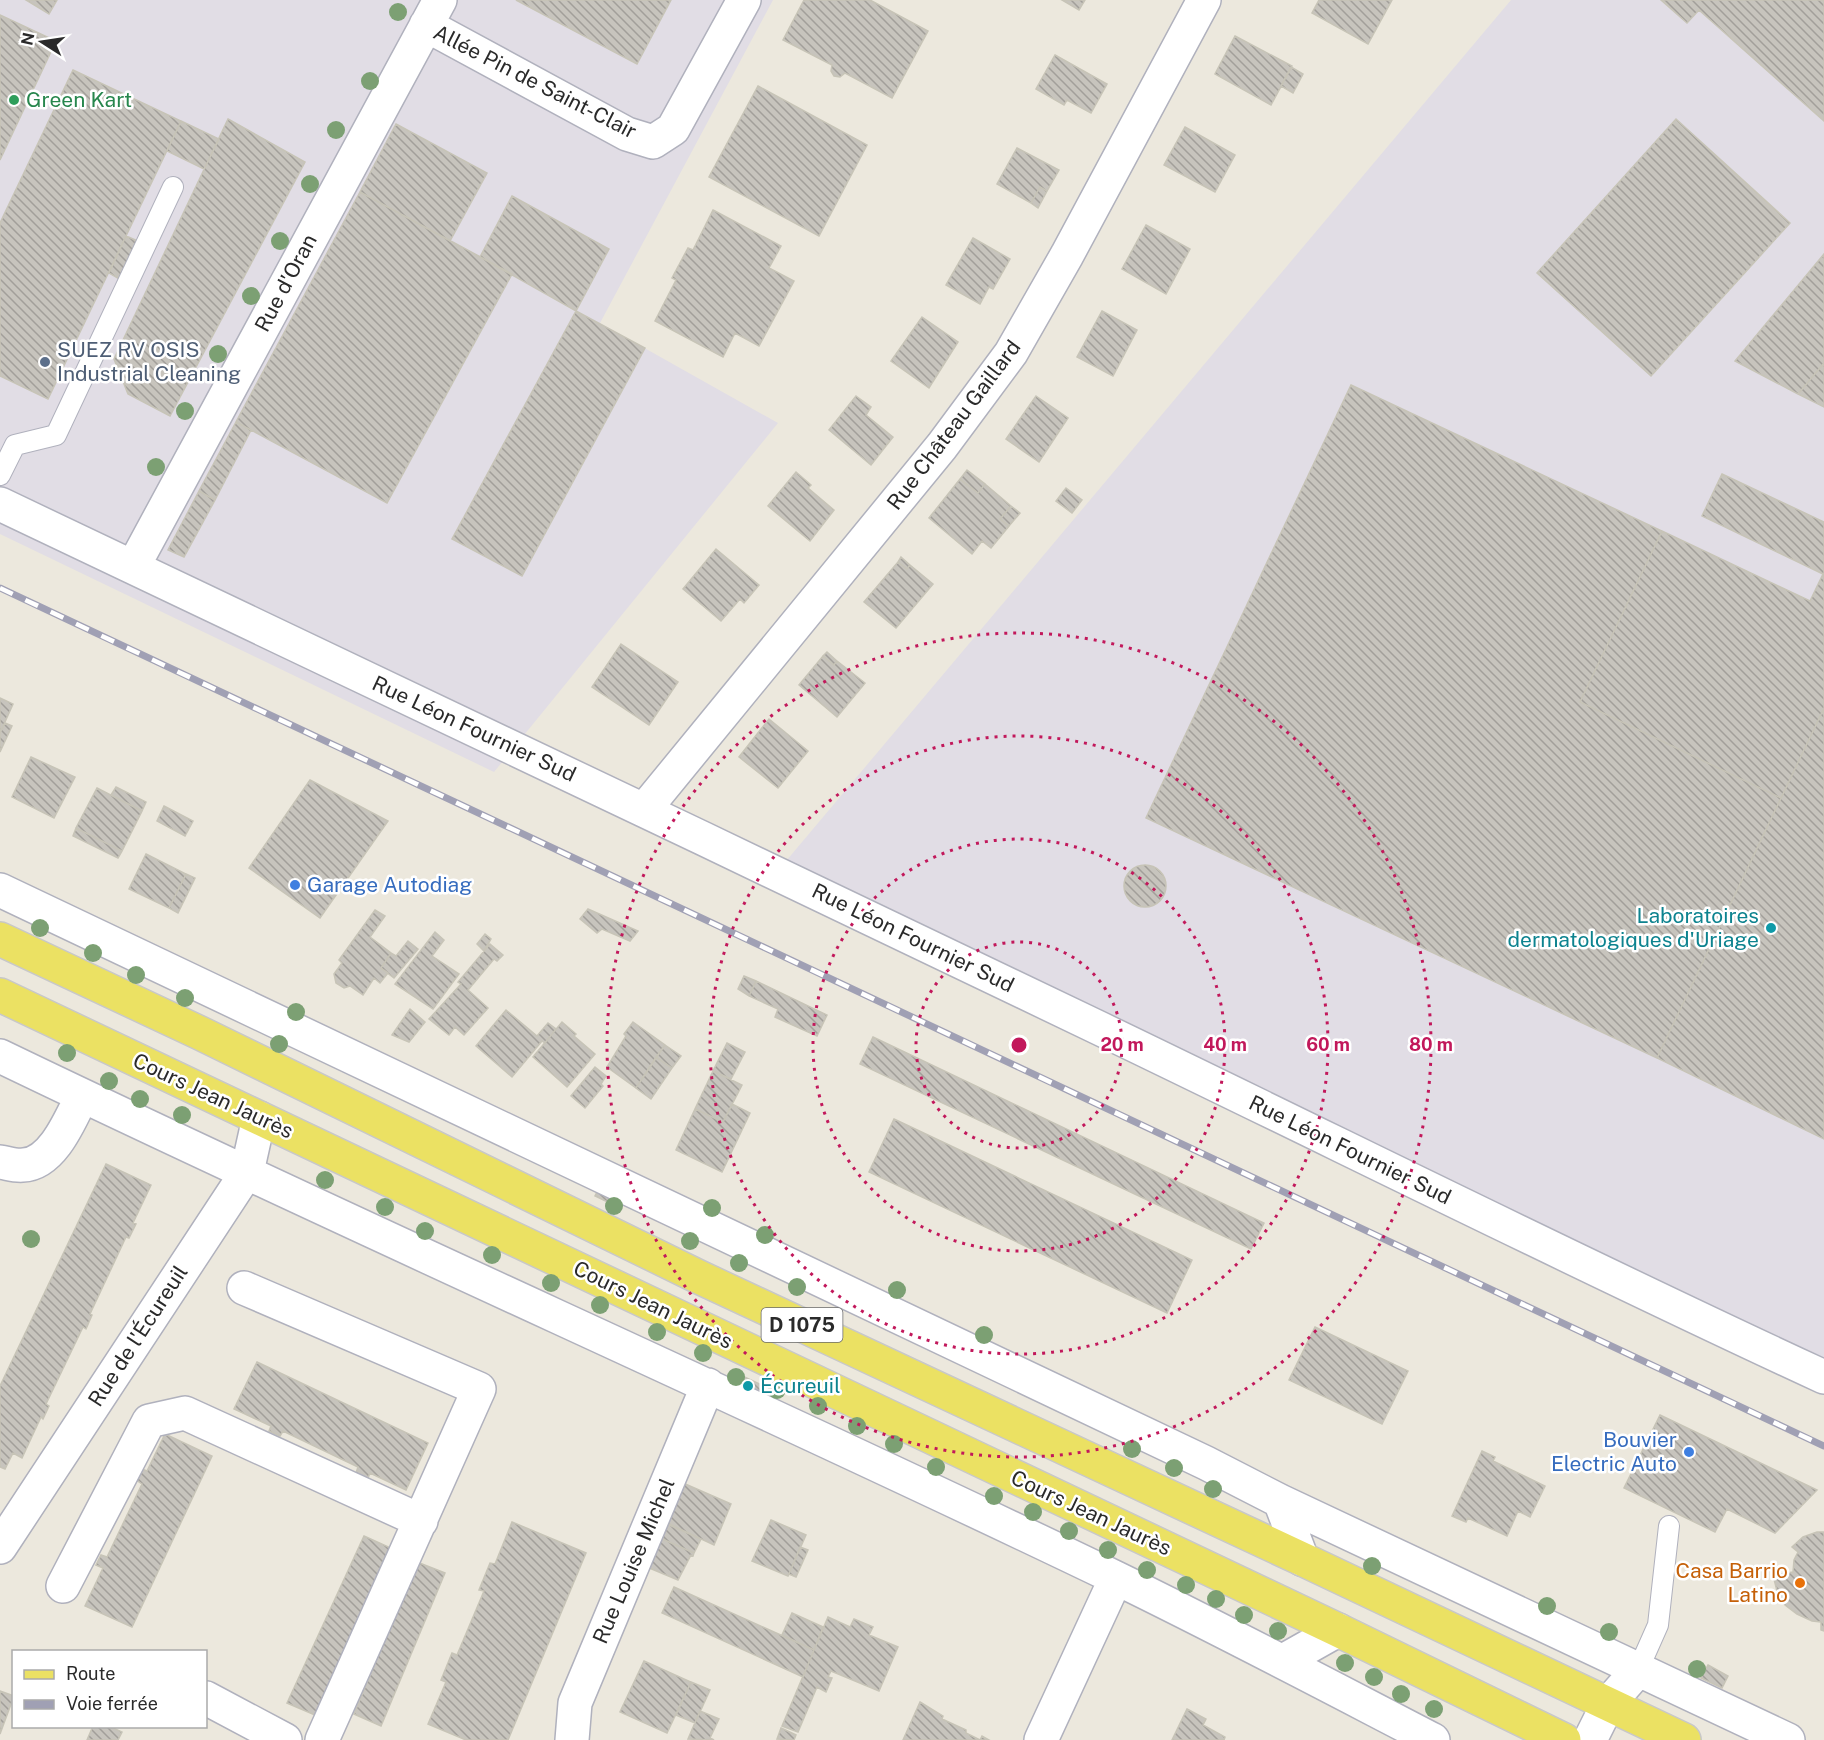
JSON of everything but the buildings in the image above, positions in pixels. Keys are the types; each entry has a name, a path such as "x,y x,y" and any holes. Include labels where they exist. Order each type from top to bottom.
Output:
{"main road":[{"name":"D 1075","path":"0,939 200,1033 699,1277 1684,1740"},
{"name":"Cours Jean Jaurès","path":"0,995 1338,1630 1564,1740"}],"street":[{"name":"Allée Pin de Saint-Clair","path":"433,13 627,134 653,142 673,129 744,0"},
{"name":"Rue Château Gaillard","path":"644,810 935,455 1011,353 1067,255 1204,0"},
{"name":"Rue d'Oran","path":"133,567 433,13"},
{"name":"Rue Léon Fournier Sud","path":"0,504 1105,1031 1693,1317 1824,1377"},
{"path":"0,890 1206,1463 1280,1501 1463,1585 1788,1740"},
{"path":"200,1033 251,1010"},
{"path":"0,1056 708,1385 1116,1578 1283,1661 1433,1740"},
{"path":"0,1162 25,1166 45,1156 64,1134 82,1096"},
{"name":"Rue de l'Écureuil","path":"0,1547 247,1172 259,1118"},
{"path":"244,1288 478,1389 322,1740"},
{"name":"Rue Louise Michel","path":"572,1740 575,1703 708,1385"},
{"path":"63,1586 149,1421 185,1413 421,1521"},
{"path":"1280,1501 1302,1559"},
{"path":"1041,1740 1116,1578"},
{"path":"1283,1661 1338,1630"},
{"path":"1590,1740 1608,1704 1638,1670"},
{"path":"207,1699 285,1740"}],"lane":[{"path":"0,475 15,445 57,435 173,187"},
{"path":"1638,1670 1658,1625 1669,1526"}],"shaded area":[{"path":"0,0 773,0 600,323 778,423 494,772 0,534"},
{"path":"1511,0 1824,0 1824,1394 765,886"}],"railway":[{"path":"0,588 1824,1446"}],"place":[{"name":"Green Kart","path":"14,100"},
{"name":"SUEZ RV OSIS Industrial Cleaning","path":"45,362"},
{"name":"Garage Autodiag","path":"295,885"},
{"name":"Laboratoires dermatologiques d'Uriage","path":"1771,928"},
{"name":"Écureuil","path":"748,1386"},
{"name":"Bouvier Electric Auto","path":"1689,1452"},
{"name":"Casa Barrio Latino","path":"1800,1583"}]}
